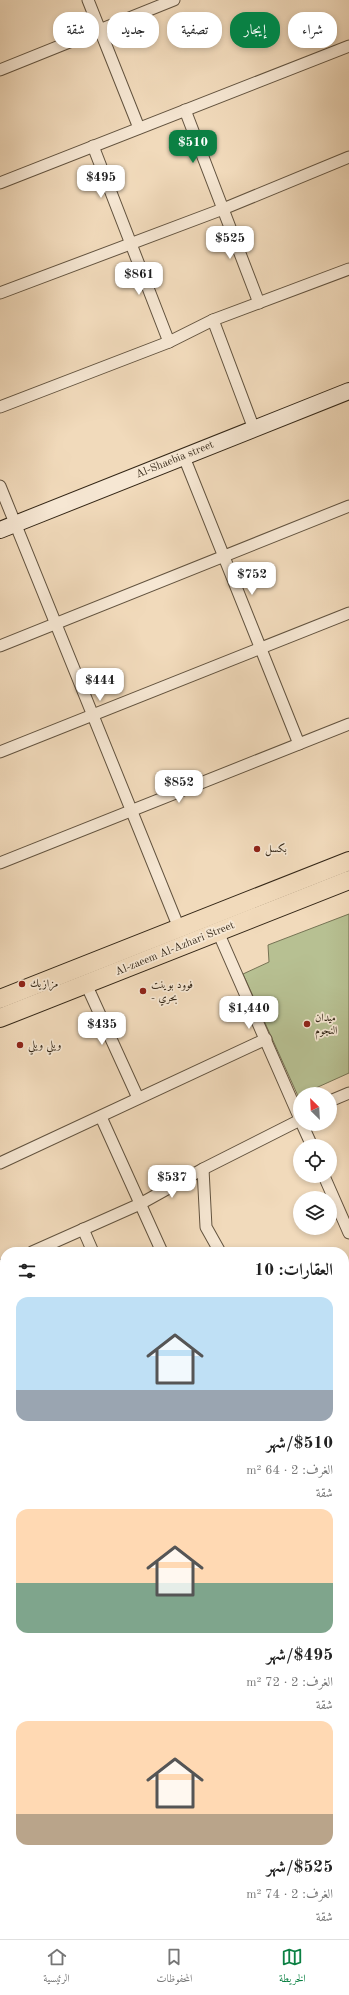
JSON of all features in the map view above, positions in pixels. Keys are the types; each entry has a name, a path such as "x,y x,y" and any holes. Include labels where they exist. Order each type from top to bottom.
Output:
{"main road":[{"name":"Al-zaeem Al-Azhari Street","path":"0,999 349,861"},
{"name":"Al-zaeem Al-Azhari Street","path":"0,1018 349,880"}],"street":[{"path":"88,0 139,128"},
{"path":"0,70 174,0"},
{"path":"0,183 349,46"},
{"path":"185,110 259,303"},
{"path":"93,146 169,342"},
{"path":"0,293 223,209 349,158"},
{"path":"0,407 169,342 213,320 349,269"},
{"path":"213,320 254,429"},
{"name":"Al-Shaebia street","path":"0,530 349,391"},
{"path":"184,457 299,744"},
{"path":"0,486 178,928"},
{"path":"0,646 349,506"},
{"path":"0,752 349,614"},
{"path":"0,863 349,724"},
{"path":"218,932 293,1103"},
{"path":"86,984 138,1098"},
{"path":"0,1163 266,1039"},
{"path":"337,1098 349,1093"},
{"path":"101,1117 160,1247"},
{"path":"43,1247 140,1204 203,1169 293,1123"},
{"path":"203,1169 206,1227 217,1247"},
{"path":"328,1183 345,1215 349,1233"},
{"path":"83,1229 91,1247"}],"green space":[{"name":"ميدان النجوم","path":"349,914 349,1073 318,1087 294,1087 243,974 269,962 268,945"}],"place":[{"name":"بكسل","path":"257,849"},
{"name":"مزازيك","path":"22,984"},
{"name":"فوود بوينت - بحري","path":"143,991"},
{"name":"ميدان النجوم","path":"307,1024"},
{"name":"ويلي ويلي","path":"20,1045"}]}
